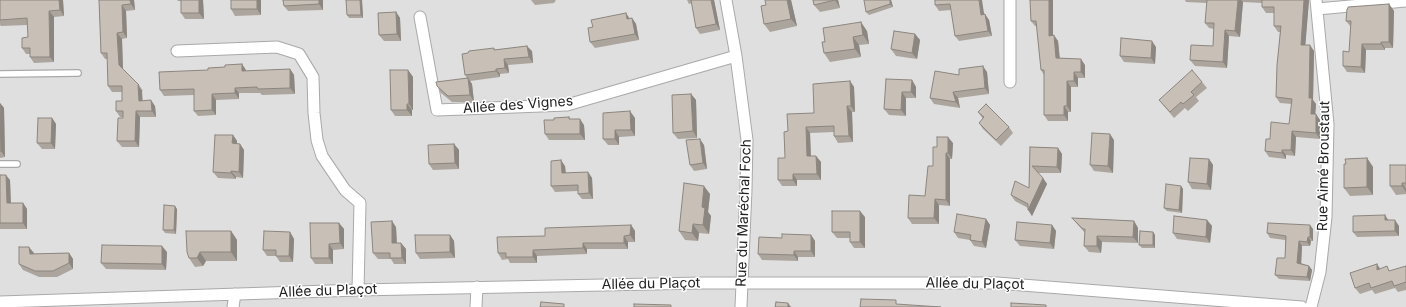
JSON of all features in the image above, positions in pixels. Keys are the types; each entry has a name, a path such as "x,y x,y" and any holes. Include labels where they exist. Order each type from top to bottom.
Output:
{"street":[{"name":"Rue du Maréchal Foch","path":"726,0 736,56 747,140 741,307"},
{"path":"1010,0 1010,82"},
{"path":"1317,5 1406,1"},
{"name":"Rue Aimé Broustaut","path":"1311,307 1320,272 1326,217 1328,124 1317,5"},
{"name":"Allée des Vignes","path":"420,17 437,110 567,105 736,56"},
{"path":"177,50 277,47 299,54 313,77 314,113 317,140 322,156 345,190 360,203 358,290"},
{"name":"Allée du Plaçot","path":"0,302 477,287 741,283 997,283 1302,307"},
{"path":"476,307 477,287"},
{"path":"234,307 235,294"}],"lane":[{"path":"0,74 78,73"},
{"path":"0,164 17,164"}],"shaded area":[{"path":"0,0 1406,0 1406,307 0,307"}],"building":[{"path":"0,0 59,0 60,10 49,11 50,57 30,57 30,48 22,48 22,38 28,37 27,18 0,20"},
{"path":"99,0 130,0 131,4 122,5 123,32 117,33 119,65 139,85 139,101 151,100 152,111 136,111 135,141 117,141 118,118 123,118 123,111 116,111 116,101 122,101 122,86 108,86 107,53 101,53"},
{"path":"181,0 199,0 199,13 181,13"},
{"path":"231,0 257,0 257,9 231,9"},
{"path":"283,0 319,0 319,4 284,6"},
{"path":"346,0 360,0 361,15 347,15"},
{"path":"691,0 711,0 716,24 696,28"},
{"path":"765,0 787,0 791,19 764,24 761,6 766,5"},
{"path":"813,0 835,0 814,5"},
{"path":"864,0 890,0 890,4 866,12"},
{"path":"935,0 979,0 981,15 985,14 988,31 955,36 950,4 935,5"},
{"path":"1030,0 1049,0 1049,36 1054,35 1056,58 1081,59 1081,72 1074,72 1074,81 1067,81 1067,106 1064,106 1064,115 1044,115 1044,70 1041,70 1036,21 1031,21"},
{"path":"1207,0 1238,0 1235,31 1225,30 1223,62 1190,60 1191,45 1213,46 1214,23 1205,23"},
{"path":"1262,0 1304,0 1301,45 1310,45 1309,98 1312,98 1311,114 1316,114 1316,133 1292,131 1291,150 1282,150 1282,153 1265,151 1266,139 1270,139 1271,122 1289,124 1292,99 1276,97 1277,65 1281,26 1274,26 1274,7 1262,7"},
{"path":"1389,4 1389,42 1381,42 1381,44 1362,44 1361,67 1343,66 1343,51 1349,52 1351,21 1346,21 1348,7"},
{"path":"396,12 397,34 379,35 378,13"},
{"path":"626,13 627,19 632,18 635,34 590,42 588,28 593,27 591,20"},
{"path":"861,22 863,35 853,37 855,49 824,53 822,42 825,42 823,28"},
{"path":"894,31 915,34 912,53 891,49"},
{"path":"1121,38 1152,41 1151,58 1120,56"},
{"path":"527,46 529,57 504,59 505,68 496,69 496,71 465,75 462,54 468,53 469,51"},
{"path":"242,64 242,71 290,69 290,88 235,88 235,93 212,94 212,110 194,111 194,89 160,90 159,72 208,70 208,68 225,67 225,65"},
{"path":"983,66 985,88 953,92 956,102 930,98 935,71 959,75 959,69"},
{"path":"390,70 408,70 409,104 407,104 407,110 391,110"},
{"path":"1192,70 1202,82 1191,92 1194,95 1183,104 1181,102 1170,112 1159,100"},
{"path":"468,78 470,95 448,96 437,86 436,82"},
{"path":"886,79 912,80 911,92 902,92 901,110 884,109"},
{"path":"850,81 851,106 847,106 849,136 834,136 834,126 806,127 807,156 816,156 817,174 793,174 793,180 778,180 778,158 785,158 784,132 788,131 787,114 814,113 813,84"},
{"path":"691,94 693,131 673,133 672,95"},
{"path":"986,104 1009,127 996,140 979,123 984,117 978,112"},
{"path":"630,111 631,130 615,130 615,139 603,139 603,113"},
{"path":"0,113 1,151 0,151"},
{"path":"569,117 569,119 580,119 580,134 545,134 544,120"},
{"path":"38,118 52,118 51,143 37,143"},
{"path":"1092,133 1110,134 1108,166 1090,165"},
{"path":"215,135 233,135 232,143 240,144 239,172 213,172"},
{"path":"937,137 948,137 948,153 946,153 946,200 935,199 934,218 908,218 909,195 925,196 928,166 933,166 933,147 937,147"},
{"path":"700,139 703,163 690,165 686,140"},
{"path":"454,144 455,163 429,164 428,145"},
{"path":"1030,147 1058,148 1057,167 1032,166 1043,178 1028,210 1028,204 1011,195 1015,181 1029,188"},
{"path":"1190,158 1209,159 1207,184 1188,182"},
{"path":"1367,158 1367,187 1344,188 1345,159"},
{"path":"561,160 562,173 588,172 589,193 578,194 578,185 551,186 551,161"},
{"path":"1390,165 1406,165 1406,183 1402,183 1402,186 1390,186"},
{"path":"0,175 6,175 7,203 23,203 23,223 0,223"},
{"path":"684,183 704,186 702,207 705,208 703,225 693,224 692,233 679,231"},
{"path":"1166,184 1181,186 1179,210 1164,208"},
{"path":"164,205 175,206 174,230 163,230"},
{"path":"832,211 860,211 860,242 850,242 850,232 832,232"},
{"path":"957,214 986,219 982,242 970,240 971,235 954,232"},
{"path":"1385,215 1385,220 1395,220 1395,231 1353,232 1353,216"},
{"path":"1174,216 1207,220 1206,237 1173,233"},
{"path":"1072,218 1134,221 1133,237 1097,236 1097,246 1084,246 1085,229 1083,229"},
{"path":"392,221 392,243 401,243 402,258 390,258 390,253 373,253 371,222"},
{"path":"1017,222 1052,225 1050,243 1015,240"},
{"path":"310,223 339,223 340,243 329,244 329,258 311,258"},
{"path":"1268,223 1310,225 1310,237 1308,237 1307,242 1299,241 1297,263 1309,266 1307,277 1275,275 1277,258 1285,258 1286,236 1267,233"},
{"path":"631,225 630,235 624,236 624,243 583,243 583,248 533,250 533,257 506,257 506,253 498,253 497,237 545,236 545,228"},
{"path":"186,231 231,231 231,252 200,252 197,258 189,258 187,252"},
{"path":"264,231 290,232 289,256 276,256 276,250 263,250"},
{"path":"1140,231 1153,232 1153,245 1139,245"},
{"path":"782,234 811,235 811,251 794,251 794,255 758,254 759,237 782,238"},
{"path":"415,235 450,235 450,252 416,253"},
{"path":"102,245 162,246 162,264 101,263"},
{"path":"19,247 29,247 30,254 69,253 69,263 53,271 35,271 19,264"},
{"path":"1377,264 1377,270 1387,266 1389,271 1406,266 1406,282 1394,286 1392,281 1371,288 1369,283 1355,288 1350,273"},
{"path":"861,299 896,300 896,304 941,307 860,307"},
{"path":"541,302 564,304 564,307 540,307"},
{"path":"776,302 788,303 788,307 775,307"},
{"path":"1011,303 1046,305 1046,307 1011,307"},
{"path":"634,304 671,305 671,307 634,307"}]}
